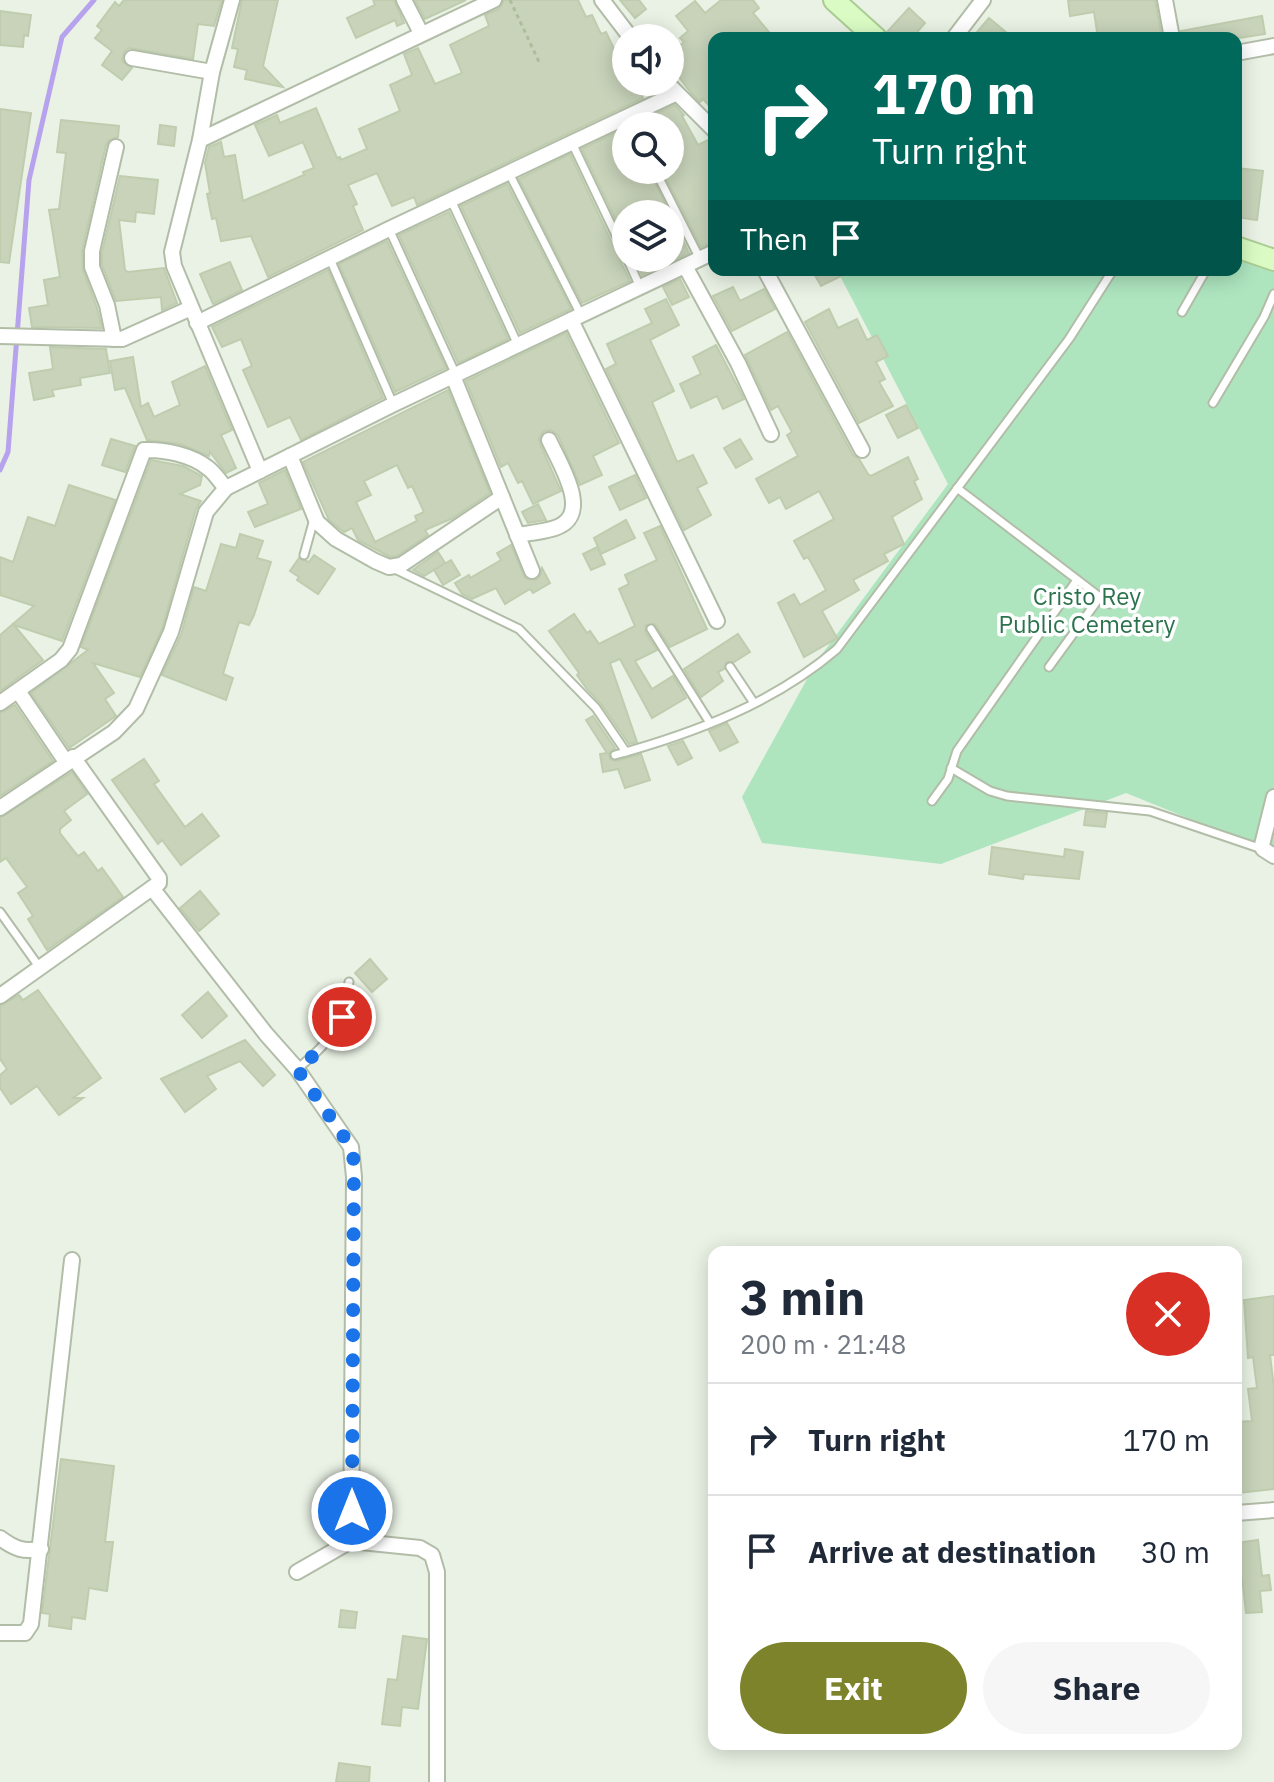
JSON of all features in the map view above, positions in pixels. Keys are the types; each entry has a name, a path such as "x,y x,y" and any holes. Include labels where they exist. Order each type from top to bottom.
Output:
{"street":[{"path":"232,0 212,72 200,140 172,252 174,266 260,471"},
{"path":"404,0 421,33"},
{"path":"200,140 494,0"},
{"path":"602,0 620,24"},
{"path":"834,0 869,32"},
{"path":"959,32 983,0"},
{"path":"1165,0 1171,32"},
{"path":"1242,52 1274,46"},
{"path":"132,58 212,72"},
{"path":"642,112 661,96"},
{"path":"678,96 708,124"},
{"path":"197,323 572,143 612,128"},
{"path":"114,339 107,305 92,267 92,251 116,147"},
{"path":"1242,249 1274,260"},
{"path":"0,808 114,732 136,709 171,632 206,512 226,488 394,404 707,256"},
{"path":"685,266 738,363 771,434"},
{"path":"768,276 862,450"},
{"path":"0,336 114,339 137,333 191,308"},
{"path":"576,318 717,621"},
{"path":"455,376 532,571"},
{"path":"517,535 556,528 571,517 573,496 549,440"},
{"path":"0,703 61,660 70,649 144,450 171,452 191,459 208,467 226,488"},
{"path":"290,456 314,519 336,539 389,567 401,565 502,497"},
{"path":"0,996 159,883 159,878 18,691"},
{"path":"1269,853 1262,845 1274,797"},
{"path":"152,888 297,1069 351,1147 354,1162 351,1541"},
{"path":"0,1633 25,1633 31,1624 72,1260"},
{"path":"1242,1513 1274,1510"},
{"path":"0,1538 15,1549 41,1549"},
{"path":"297,1572 351,1541 420,1548 432,1555 437,1572 437,1782"}],"lane":[{"path":"572,143 612,227"},
{"path":"509,173 576,318"},
{"path":"663,184 707,256"},
{"path":"451,200 518,345"},
{"path":"389,229 455,376"},
{"path":"330,259 394,404"},
{"path":"633,272 640,287"},
{"path":"615,755 710,723 754,703 808,674 837,649 1069,339 1109,276"},
{"path":"1182,312 1203,276"},
{"path":"1213,403 1264,317 1274,294"},
{"path":"957,488 1109,604"},
{"path":"304,555 314,519"},
{"path":"389,567 519,629 596,708 626,752"},
{"path":"932,801 948,779 957,751 1077,580"},
{"path":"1049,667 1100,597"},
{"path":"651,629 710,723"},
{"path":"730,667 754,703"},
{"path":"951,768 990,791 1007,796 1150,811 1269,853"},
{"path":"0,912 40,968"},
{"path":"297,1069 319,1051 332,1035 342,1017 349,982"}],"path":[{"path":"510,0 539,62"}],"green space":[{"name":"Cristo Rey Public Cemetery","path":"1242,260 1274,270 1274,853 1126,793 941,864 762,843 742,797 817,661 948,484 840,276 1242,276"}],"building":[{"path":"124,0 222,0 214,26 198,24 193,59 129,48 124,52 122,61 132,68 122,80 102,65 112,51 95,38 102,30 97,26 115,2 119,6"},
{"path":"242,0 278,0 263,66 283,87 245,79 247,70 234,67 238,49 232,48"},
{"path":"373,0 394,0 404,23 397,26 395,20 356,38 347,18 375,5"},
{"path":"415,0 466,0 425,19"},
{"path":"504,0 578,0 586,17 592,15 601,34 606,32 612,44 612,96 643,98 417,205 414,197 392,206 377,173 348,185 357,204 353,206 363,230 268,277 251,236 221,241 207,194 210,193 205,163 209,147 221,142 224,157 235,155 243,201 314,168 303,142 269,156 255,125 277,115 280,123 316,108 337,158 341,160 367,149 359,129 400,111 390,85 412,75 404,54 418,48 435,84 462,73 450,45 489,26 485,15 499,9"},
{"path":"620,0 639,0 646,9 635,18"},
{"path":"721,0 753,0 759,8 753,13 769,32 708,32 708,104 703,99 700,102 684,84 684,34 688,31 676,16 695,1 705,13"},
{"path":"1068,0 1155,0 1161,32 1097,32 1094,12 1070,16"},
{"path":"909,8 925,23 917,32 887,32"},
{"path":"0,11 31,15 23,47 0,45"},
{"path":"1262,16 1265,34 1242,38 1242,32 1181,31"},
{"path":"989,18 1006,32 977,32"},
{"path":"675,105 681,112 660,112"},
{"path":"0,109 31,113 9,263 0,262"},
{"path":"61,120 119,126 118,137 109,140 106,145 82,251 83,270 102,328 32,327 29,308 48,305 44,280 60,277 49,210 59,209 66,153 57,152"},
{"path":"684,120 698,145 708,140 708,244 701,247 684,213 684,200 677,200 669,184 684,184"},
{"path":"160,125 176,127 174,146 158,144"},
{"path":"612,135 612,184 656,184 663,200 612,200 612,212 582,149"},
{"path":"570,154 612,243 612,272 626,272 630,281 582,303 519,179"},
{"path":"1242,169 1263,171 1257,220 1242,218"},
{"path":"120,176 158,180 154,214 136,212 135,222 119,220 125,270 164,268 177,303 162,310 161,297 116,301 102,265 102,252"},
{"path":"507,184 571,309 520,333 461,206"},
{"path":"449,212 508,339 458,363 399,235"},
{"path":"387,241 446,368 395,392 339,264"},
{"path":"230,262 242,290 213,304 200,274"},
{"path":"328,270 383,398 301,440 290,417 268,427 243,370 252,366 241,339 222,347 212,327"},
{"path":"815,276 841,276 821,286"},
{"path":"680,279 689,297 672,305 663,287"},
{"path":"733,287 740,301 764,289 775,309 732,331 713,296"},
{"path":"666,299 679,325 650,340 674,391 652,402 677,462 693,455 707,483 697,488 711,515 684,530 606,369 616,364 607,344 652,323 645,309"},
{"path":"829,309 838,328 857,319 867,340 877,335 888,356 876,362 885,379 879,382 893,406 859,423 805,322"},
{"path":"787,332 853,455 868,474 871,476 908,457 918,479 914,481 922,499 892,517 904,544 884,554 888,561 853,580 859,590 822,611 837,638 804,657 778,603 794,594 800,605 826,590 808,557 804,559 794,541 834,519 819,491 786,509 780,497 769,503 756,479 798,456 787,435 792,432 778,406 771,410 745,355"},
{"path":"566,333 619,443 593,456 602,475 580,485 558,435 551,430 544,431 539,438 540,444 561,491 533,504 522,481 518,483 508,463 501,467 466,381"},
{"path":"716,345 744,399 723,409 717,396 691,408 680,384 701,374 693,357"},
{"path":"50,347 106,349 110,373 80,378 81,385 52,390 54,396 34,400 29,373 53,369"},
{"path":"133,357 141,407 148,403 154,417 180,405 172,382 205,366 232,430 221,435 236,468 226,473 210,452 209,456 180,444 147,440 125,388 115,390 110,361"},
{"path":"448,390 490,493 453,518 425,530 428,535 397,556 390,557 358,540 352,528 344,532 329,520 303,462","holes":["397,465 408,488 412,486 424,512 415,516 417,521 375,542 356,502 371,495 364,481"]},
{"path":"906,405 918,428 898,438 886,415"},
{"path":"111,439 135,446 125,472 102,465"},
{"path":"740,439 752,459 736,468 724,448"},
{"path":"151,460 183,466 202,476 200,485 180,494 201,501 196,509 162,629 140,677 93,663 114,693 105,699 116,716 69,748 31,693 88,650 81,647"},
{"path":"285,470 301,509 255,527 248,512 268,504 259,483"},
{"path":"635,475 646,498 620,510 609,487"},
{"path":"69,485 115,500 62,641 14,625 43,660 0,691 0,635 34,606 0,595 0,557 13,562 28,517 55,526"},
{"path":"538,504 546,520 528,523 522,512"},
{"path":"626,520 635,538 601,554 594,538"},
{"path":"660,526 707,629 670,647 655,624 646,625 645,632 657,650 635,661 652,689 673,676 686,698 652,718 620,659 610,663 637,742 629,744 577,675 579,673 549,631 574,614 599,644 635,626 619,589 629,584 625,575 657,560 644,533"},
{"path":"240,534 263,541 257,558 271,562 249,625 239,622 223,674 233,678 226,700 162,675 181,635 194,587 206,591 221,544 236,548"},
{"path":"511,545 525,578 536,580 542,568 550,583 533,593 530,589 505,604 496,588 472,599 462,594 455,583 501,560 497,553"},
{"path":"597,547 605,564 591,570 583,554"},
{"path":"438,552 445,563 424,576 413,570"},
{"path":"314,555 335,569 318,594 297,580 299,577 290,571 299,558 309,562"},
{"path":"451,560 460,575 443,585 434,570"},
{"path":"738,634 750,652 734,662 726,662 724,669 718,672 723,681 701,697 684,669"},
{"path":"15,705 53,761 0,796 0,713"},
{"path":"593,716 615,748 609,753 610,759 616,761 641,754 650,780 625,788 618,769 603,772 600,754 607,753 586,720"},
{"path":"727,723 738,742 720,751 709,731"},
{"path":"683,741 692,758 678,765 668,746"},
{"path":"144,759 159,781 154,784 185,827 202,814 219,836 181,865 162,840 158,844 112,780"},
{"path":"72,772 87,794 64,811 71,820 60,829 60,833 78,856 84,852 98,871 102,868 123,897 47,950 28,919 33,916 18,893 27,887 6,858 0,862 0,818"},
{"path":"1086,811 1107,813 1105,827 1084,825"},
{"path":"992,847 1064,857 1065,849 1083,852 1079,879 1024,874 1023,879 989,874"},
{"path":"200,891 219,914 199,931 180,908"},
{"path":"370,959 387,979 372,992 355,973"},
{"path":"38,990 101,1078 73,1098 83,1098 59,1115 37,1086 11,1104 0,1088 0,1075 7,1069 0,1059 0,1006 19,995 23,1000"},
{"path":"208,992 227,1016 202,1038 182,1015"},
{"path":"245,1040 275,1075 263,1086 240,1061 207,1076 216,1089 185,1112 161,1079"},
{"path":"1274,1296 1274,1355 1270,1355 1274,1387 1274,1489 1242,1493 1242,1422 1252,1421 1248,1389 1257,1388 1253,1357 1248,1358 1244,1300"},
{"path":"61,1459 114,1466 105,1542 113,1542 107,1591 89,1588 85,1619 72,1617 71,1629 49,1626 50,1614 42,1613"},
{"path":"1258,1540 1262,1576 1269,1575 1271,1590 1260,1591 1262,1612 1246,1613 1242,1542"},
{"path":"341,1610 357,1612 355,1628 339,1627"},
{"path":"403,1636 427,1639 418,1709 402,1707 400,1726 382,1724 388,1679 397,1680"},
{"path":"339,1763 370,1767 369,1782 336,1782"}],"waterway":[{"path":"0,470 8,452 29,180 62,37 94,0"}],"route":[{"path":"342,1017 319,1051 297,1069 351,1147 354,1162 352,1511"}]}
